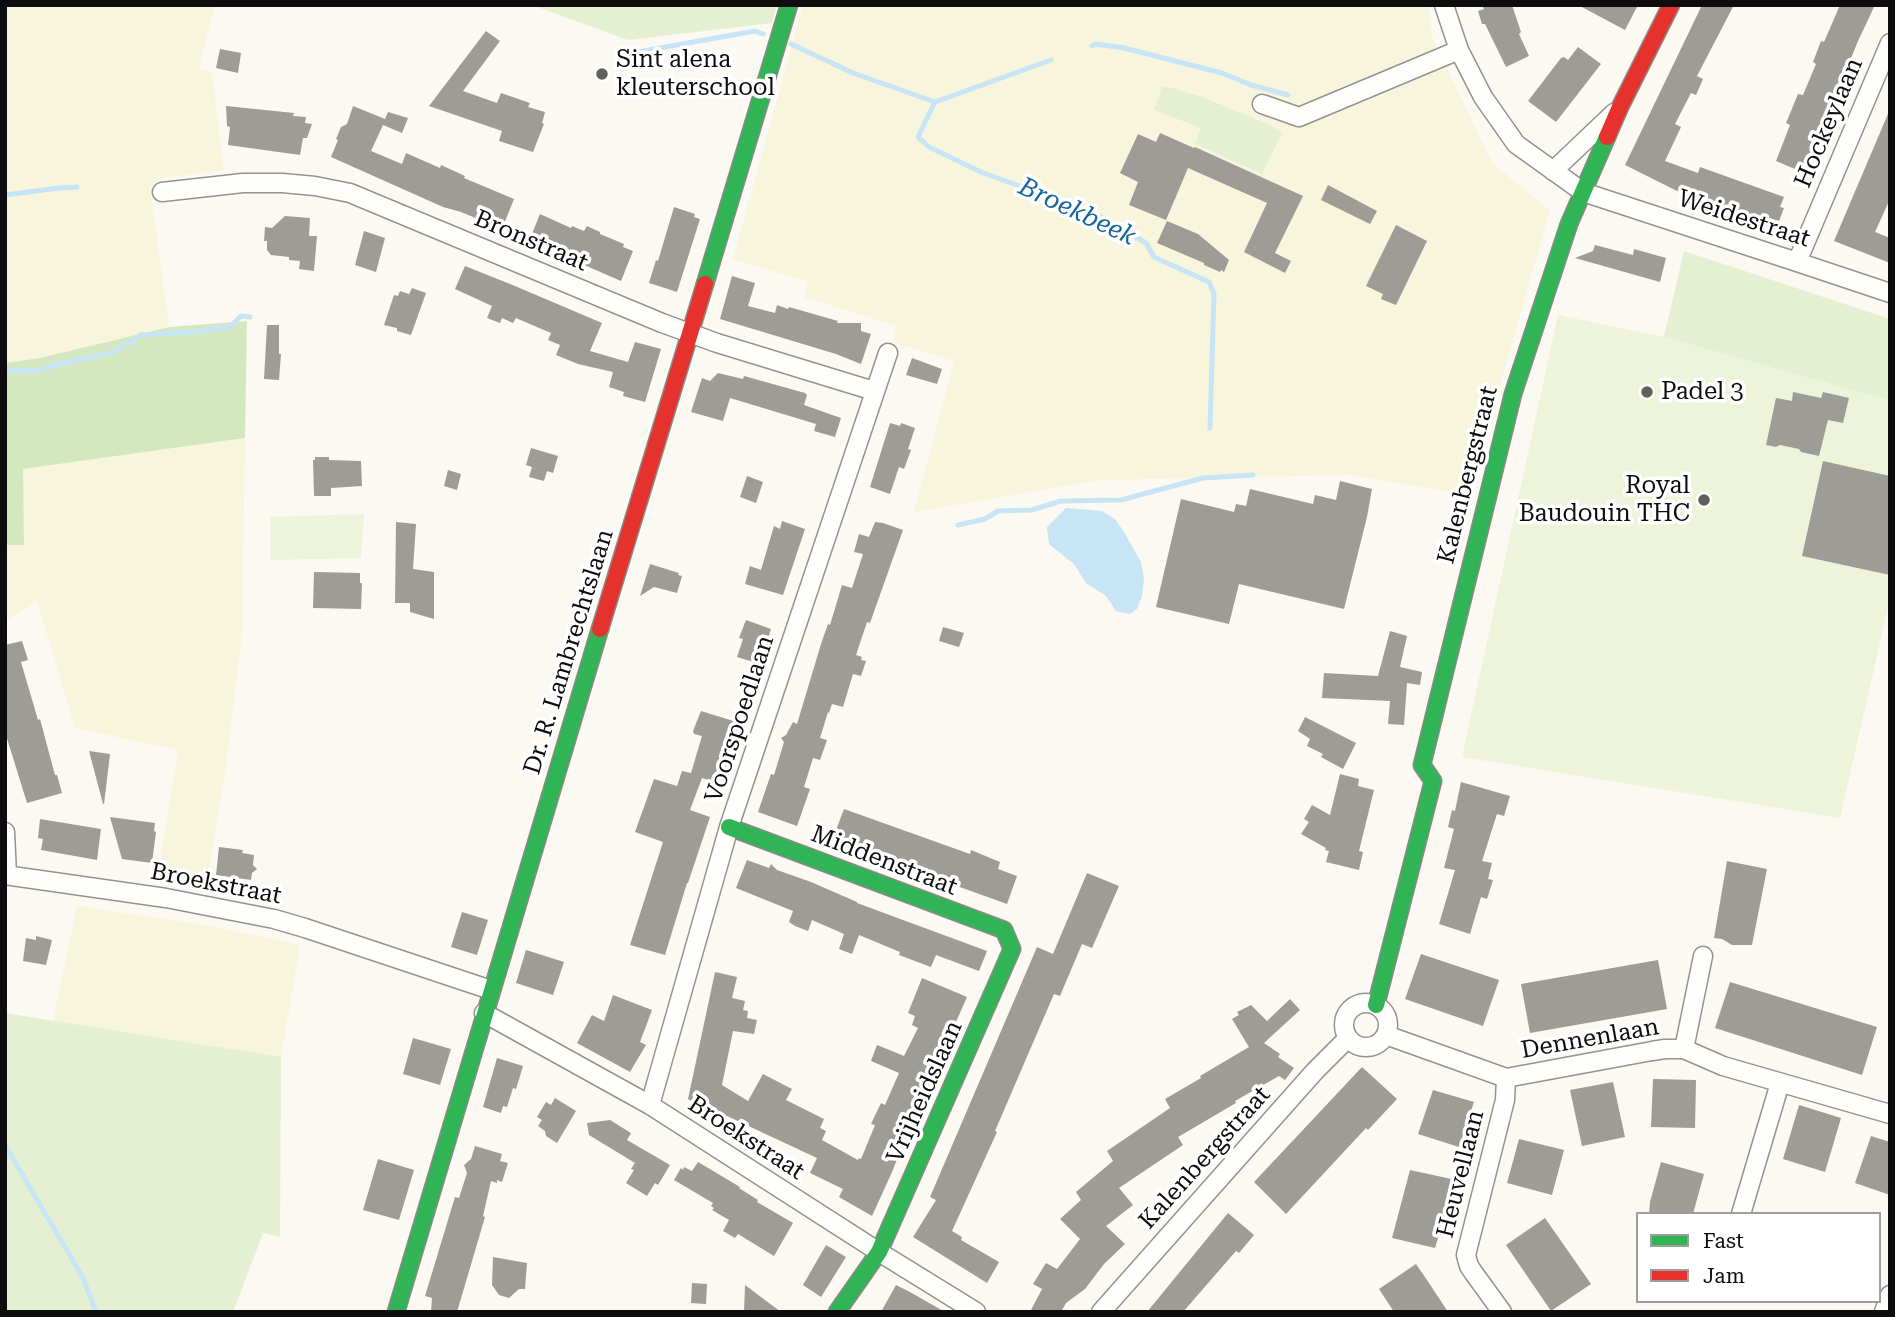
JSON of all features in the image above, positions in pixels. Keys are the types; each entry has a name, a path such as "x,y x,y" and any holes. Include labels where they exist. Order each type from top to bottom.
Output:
{"street":[{"name":"Dr. R. Lambrechtslaan","path":"397,1312 484,1013 789,5"},
{"path":"1444,5 1459,50 1483,97 1516,144 1583,192"},
{"name":"Kalenbergstraat","path":"1376,1005 1433,781 1422,765 1513,394 1569,224 1620,107 1671,5"},
{"name":"Hockeylaan","path":"1797,262 1890,43"},
{"path":"1262,104 1300,117 1459,50"},
{"path":"1553,171 1620,107"},
{"name":"Bronstraat","path":"162,192 243,183 282,183 350,193 689,332 874,391"},
{"name":"Weidestraat","path":"1583,192 1890,293"},
{"name":"Voorspoedlaan","path":"650,1105 729,827 888,353"},
{"name":"Middenstraat","path":"729,827 1004,930 1012,949"},
{"path":"5,832 6,875"},
{"name":"Broekstraat","path":"6,875 166,898 274,919 491,990"},
{"name":"Vrijheidslaan","path":"837,1312 879,1252 1012,949"},
{"name":"Dennenlaan","path":"1684,1049 1703,956"},
{"path":"1361,1003 1376,1005 1388,1018 1386,1035 1380,1043 1372,1047 1354,1044 1348,1038 1343,1024 1345,1017 1354,1006 1361,1003"},
{"name":"Broekstraat","path":"484,1013 650,1105 976,1312"},
{"name":"Dennenlaan","path":"1386,1035 1506,1078 1652,1051 1684,1049 1723,1066 1890,1114"},
{"name":"Kalenbergstraat","path":"1101,1312 1315,1071 1348,1038"},
{"name":"Heuvellaan","path":"1502,1312 1469,1266 1466,1255 1505,1100 1506,1078"},
{"path":"1742,1212 1780,1083"},
{"path":"1884,1312 1890,1295"}],"shaded area":[{"path":"5,5 215,5 199,69 212,72 224,170 158,179 150,187 169,327 40,358 5,363"},
{"path":"803,5 1428,5 1433,40 1493,164 1550,210 1469,495 1348,475 1101,480 914,512 954,361 893,342 897,326 804,297 808,282 733,259"},
{"path":"245,438 242,634 227,759 206,889 157,880 178,750 75,728 37,601 5,621 5,545 24,544 22,469"},
{"path":"77,906 211,926 300,945 281,1057 53,1021"}],"green space":[{"path":"532,5 777,5 772,23 628,40"},
{"path":"1162,87 1205,98 1270,125 1282,133 1262,174 1195,144 1201,128 1154,110"},
{"path":"1684,251 1890,319 1890,401 1664,337"},
{"name":"Royal Baudouin THC","path":"1558,315 1664,337 1890,401 1890,599 1840,818 1462,757"},
{"path":"247,321 245,438 23,469 24,545 5,545 5,363 40,358 169,327"},
{"path":"364,514 361,558 271,560 270,517"},
{"path":"5,1013 281,1057 280,1237 263,1233 233,1312 5,1312"}],"water":[{"path":"1066,508 1102,511 1115,519 1124,532 1141,562 1144,579 1137,609 1130,614 1116,611 1106,596 1086,583 1074,564 1049,544 1047,527"}],"building":[{"path":"1482,5 1512,5 1521,32 1519,34 1529,56 1506,67 1485,24 1482,24 1478,11 1484,9"},
{"path":"1578,5 1638,5 1625,30"},
{"path":"1702,5 1734,5 1697,76 1703,79 1696,95 1691,93 1675,124 1681,127 1665,161 1698,173 1700,167 1784,197 1780,207 1784,208 1779,221 1776,220 1775,223 1675,190 1625,165"},
{"path":"1840,5 1875,5 1811,157 1802,172 1776,161 1790,125 1786,123 1798,94 1803,95 1816,64 1813,62 1821,41 1824,42"},
{"path":"486,31 500,41 463,91 497,103 501,93 530,103 528,107 545,112 544,124 533,152 499,141 502,131 429,106"},
{"path":"1578,47 1601,64 1556,122 1528,101 1561,58 1568,60"},
{"path":"220,49 241,53 238,73 216,68"},
{"path":"226,106 294,113 293,116 306,117 305,123 312,124 307,138 303,138 300,155 228,145 230,127 227,126"},
{"path":"353,106 385,119 388,112 408,118 402,133 383,125 371,151 402,164 406,153 440,168 441,165 514,199 502,229 443,207 331,157 341,127 347,124"},
{"path":"1890,109 1890,199 1875,232 1890,238 1890,263 1834,241"},
{"path":"1160,133 1303,196 1275,253 1291,261 1285,273 1244,252 1267,203 1188,168 1166,220 1129,205 1138,182 1120,173 1138,134 1156,142"},
{"path":"1328,185 1377,211 1370,224 1321,200"},
{"path":"674,207 695,214 694,217 700,219 677,292 649,283"},
{"path":"540,214 571,228 572,226 584,231 587,226 633,251 621,281 529,241"},
{"path":"285,216 310,218 309,236 317,236 314,271 299,269 300,261 271,255 267,250 267,241 264,241 265,227 272,228"},
{"path":"1167,221 1198,234 1229,260 1224,272 1157,243"},
{"path":"1396,225 1427,241 1396,305 1381,299 1383,294 1366,286"},
{"path":"364,231 385,238 376,272 355,265"},
{"path":"1595,245 1633,255 1634,249 1666,258 1660,282 1575,258 1593,251"},
{"path":"465,266 602,323 590,351 628,362 635,342 661,349 645,402 623,396 624,392 609,387 613,372 578,364 556,355 560,345 548,340 551,333 516,318 513,323 502,318 500,323 487,318 492,306 455,289"},
{"path":"732,276 755,283 748,306 775,313 777,305 838,321 837,323 861,323 861,331 871,334 861,364 720,319"},
{"path":"412,288 426,293 411,335 384,325 394,295 398,296 400,291 409,294"},
{"path":"267,325 279,325 279,380 264,379"},
{"path":"912,358 942,369 937,384 906,375"},
{"path":"718,373 743,379 744,376 805,393 807,395 804,405 841,418 835,437 814,431 816,424 730,398 723,421 691,412 702,378 710,381"},
{"path":"1793,392 1821,398 1823,392 1849,398 1843,423 1828,420 1819,456 1780,445 1766,445 1776,398 1792,401"},
{"path":"890,423 900,426 901,423 915,428 904,469 899,467 890,494 870,487"},
{"path":"531,448 558,456 553,473 547,471 544,481 529,477 532,467 526,465"},
{"path":"315,457 361,461 362,486 331,488 331,496 314,496"},
{"path":"1823,461 1890,476 1890,575 1802,556"},
{"path":"448,470 461,474 457,490 444,486"},
{"path":"747,476 763,482 756,503 740,497"},
{"path":"1340,481 1372,489 1344,609 1239,584 1229,624 1156,607 1181,499 1234,512 1236,504 1246,506 1250,489 1313,504 1315,495 1336,500"},
{"path":"782,521 805,529 783,595 745,584 750,566 761,570 774,526 780,529"},
{"path":"396,522 416,524 413,569 434,572 434,619 410,612 410,603 395,603"},
{"path":"875,522 903,530 856,655 866,661 861,676 853,674 843,707 832,704 828,712 820,738 827,740 820,760 813,758 804,787 810,789 797,826 758,812 771,774 774,775 784,742 781,738 786,735 793,722 797,724 842,585 852,588 863,554 854,552 859,534 869,537"},
{"path":"650,564 682,576 677,593 654,587 640,596"},
{"path":"314,572 360,573 361,609 313,608"},
{"path":"746,620 771,629 760,664 737,657 743,639 739,638"},
{"path":"943,627 964,633 959,647 939,641"},
{"path":"1390,631 1407,636 1400,667 1422,672 1420,685 1407,683 1404,725 1388,724 1390,701 1322,698 1324,673 1378,676"},
{"path":"22,641 28,660 21,662 62,793 27,803 5,732 5,645"},
{"path":"701,711 740,723 737,734 740,739 734,741 728,767 723,775 713,778 712,781 702,778 690,810 710,817 665,955 630,945 663,842 635,832 654,779 677,786 682,771 691,773 702,736 694,734 693,731"},
{"path":"1305,717 1356,743 1343,769 1307,746 1310,739 1298,731"},
{"path":"89,751 110,754 104,804 103,804"},
{"path":"1340,774 1359,779 1358,786 1374,790 1359,851 1363,852 1359,870 1326,862 1329,851 1301,834 1309,822 1304,819 1312,805 1330,815"},
{"path":"1461,782 1510,796 1504,816 1497,814 1482,861 1492,863 1488,879 1493,880 1487,899 1481,897 1470,934 1439,924 1455,870 1444,868 1454,829 1448,827 1452,810 1455,811"},
{"path":"844,809 1000,862 998,869 1017,876 1007,904 832,841"},
{"path":"110,817 155,823 152,863 122,859"},
{"path":"40,819 101,829 97,860 41,850 43,839 38,838"},
{"path":"219,847 243,850 242,853 254,855 253,865 257,869 252,873 251,880 216,875"},
{"path":"747,860 769,868 771,864 777,870 857,903 987,951 979,971 936,955 931,967 859,935 852,954 839,949 844,934 812,920 808,931 795,926 789,922 793,911 736,888"},
{"path":"1727,861 1767,869 1752,945 1732,945 1714,938"},
{"path":"1087,873 1119,886 1092,948 1082,944 1060,996 1054,994 995,1131 997,1132 952,1231 962,1237 961,1240 999,1262 987,1283 913,1237 936,1200 930,1197 1037,947 1053,954"},
{"path":"462,912 488,920 477,955 451,947"},
{"path":"36,936 52,940 46,965 23,961 26,938 36,940"},
{"path":"526,950 564,962 553,995 516,983"},
{"path":"1421,954 1499,980 1483,1026 1405,999"},
{"path":"1658,960 1667,1009 1530,1033 1521,984"},
{"path":"715,972 737,977 732,998 745,1001 743,1010 748,1011 747,1018 757,1020 754,1034 733,1031 722,1085 748,1101 763,1074 792,1089 786,1100 824,1119 820,1128 826,1131 822,1140 858,1160 861,1159 875,1125 871,1124 881,1103 885,1105 899,1073 871,1061 877,1045 904,1056 918,1028 912,1025 915,1016 908,1013 922,978 967,997 932,1079 934,1080 918,1108 872,1216 839,1197 843,1189 810,1173 817,1158 727,1116 722,1120 688,1099"},
{"path":"1730,982 1877,1027 1862,1075 1715,1028"},
{"path":"613,995 652,1010 640,1042 646,1045 630,1072 577,1043 592,1015 604,1021"},
{"path":"1290,999 1300,1010 1264,1043 1294,1068 1285,1080 1279,1076 1178,1137 1183,1145 1119,1188 1133,1205 1106,1226 1125,1244 1104,1264 1085,1289 1066,1303 1061,1312 1030,1312 1042,1289 1033,1284 1046,1263 1057,1269 1080,1239 1060,1219 1081,1200 1076,1192 1113,1161 1107,1151 1170,1108 1165,1099 1249,1047 1232,1019 1239,1015 1237,1012 1251,1005 1267,1021"},
{"path":"413,1038 451,1049 440,1085 403,1074"},
{"path":"497,1058 523,1066 516,1089 513,1088 507,1107 503,1106 501,1113 483,1107"},
{"path":"1362,1067 1397,1099 1368,1130 1366,1128 1286,1214 1254,1182"},
{"path":"1653,1079 1696,1080 1695,1128 1651,1127"},
{"path":"1613,1082 1625,1137 1582,1146 1570,1090"},
{"path":"1433,1090 1474,1102 1459,1147 1418,1134"},
{"path":"555,1098 576,1111 557,1143 546,1136 545,1131 538,1126 542,1120 537,1117 546,1102 551,1105"},
{"path":"1799,1105 1841,1118 1825,1172 1783,1159"},
{"path":"610,1120 631,1133 627,1140 670,1165 658,1185 655,1183 647,1196 626,1183 635,1163 589,1135 587,1123"},
{"path":"1871,1136 1890,1142 1890,1195 1855,1183"},
{"path":"1519,1139 1564,1150 1552,1195 1507,1183"},
{"path":"475,1146 502,1154 500,1161 508,1163 502,1182 491,1181 483,1216 485,1217 457,1312 431,1312 432,1298 425,1296 455,1197 459,1198 467,1173 464,1165 471,1159"},
{"path":"378,1159 414,1170 399,1220 363,1210"},
{"path":"698,1162 793,1223 774,1256 738,1234 735,1238 723,1231 729,1220 712,1210 713,1203 674,1180 681,1168 692,1171"},
{"path":"1661,1162 1704,1174 1694,1212 1649,1212"},
{"path":"1410,1170 1456,1180 1435,1248 1392,1238"},
{"path":"1228,1213 1254,1235 1239,1253 1236,1251 1183,1312 1147,1312"},
{"path":"1545,1218 1591,1284 1551,1311 1506,1245"},
{"path":"826,1245 846,1257 821,1297 803,1285"},
{"path":"493,1257 527,1263 525,1289 519,1289 509,1298 499,1295 492,1285"},
{"path":"1416,1264 1448,1312 1394,1312 1379,1289"},
{"path":"692,1283 707,1284 706,1304 691,1303"},
{"path":"745,1285 781,1312 744,1312"},
{"path":"896,1285 910,1292 945,1312 881,1312"}],"waterway":[{"name":"Broekbeek","path":"632,53 755,31 763,34"},
{"name":"Broekbeek","path":"791,44 853,73 935,102 1051,60"},
{"name":"Broekbeek","path":"1092,46 1096,44 1124,48 1222,73 1251,85 1288,95"},
{"name":"Broekbeek","path":"935,102 918,137 929,147 983,173 1082,208 1146,243 1154,257 1209,282 1214,294 1210,428"},
{"name":"Broekbeek","path":"5,195 77,187"},
{"name":"Broekbeek","path":"5,372 36,371 115,352 140,335 230,327 241,316 250,317"},
{"name":"Broekbeek","path":"958,525 985,519 998,511 1032,510 1061,501 1121,500 1203,478 1253,475"},
{"path":"5,1145 83,1278 96,1312"}],"traffic: fast":[{"path":"705,284 789,5"},
{"path":"1376,1005 1433,781 1422,765 1513,394 1569,224 1607,137"},
{"path":"396,1312 600,629"},
{"path":"729,827 1004,930 1012,949 879,1252 837,1312"}],"traffic: jam":[{"path":"1607,137 1671,5"},
{"path":"600,629 705,284"}],"place":[{"name":"Sint alena kleuterschool","path":"602,74"},
{"name":"Padel 3","path":"1647,392"},
{"name":"Royal Baudouin THC","path":"1704,500"}]}
